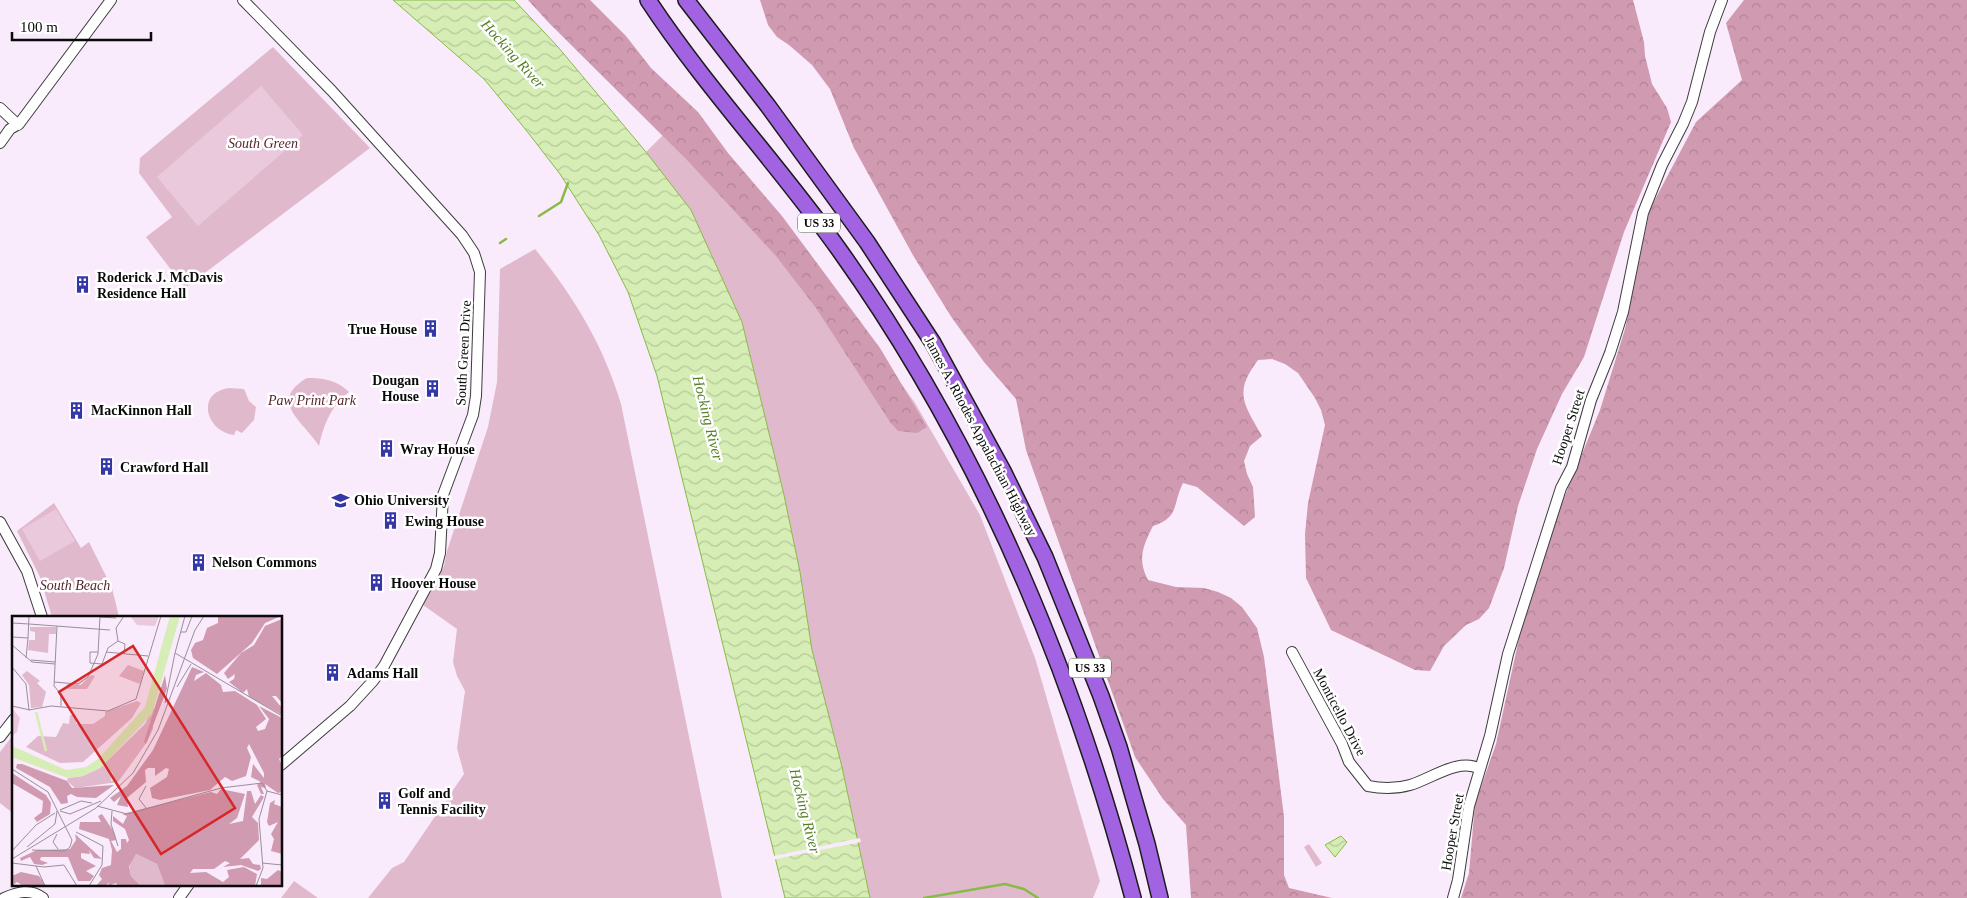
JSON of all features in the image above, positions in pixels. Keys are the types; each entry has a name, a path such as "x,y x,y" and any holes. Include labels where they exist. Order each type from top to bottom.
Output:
{"highway":[{"path":"635,0 670,33"},
{"name":"James A. Rhodes Appalachian Highway","path":"648,0 670,33 807,206 841,252 913,364 952,432 1011,548 1057,657 1086,739 1133,898"},
{"name":"James A. Rhodes Appalachian Highway","path":"686,0 768,106 867,242 933,343 999,464 1045,557 1101,696 1119,747 1147,844 1160,898"}],"street":[{"path":"0,143 10,129 18,125 111,0"},
{"name":"South Green Drive","path":"243,0 332,91 462,235 474,253 480,272 476,396 473,415 443,495 440,553 436,569 384,666 373,681 350,706 282,764"},
{"name":"Hooper Street","path":"1453,898 1469,806 1490,736 1508,654 1561,488 1572,467 1591,400 1610,353 1623,312 1643,213 1659,172 1692,102 1710,32 1722,0"},
{"path":"0,108 18,125"},
{"path":"0,522 27,571 42,616"},
{"name":"Monticello Drive","path":"1292,652 1342,744 1349,762 1368,786 1393,789 1412,785 1456,767 1472,765 1480,769"},
{"path":"0,738 12,722"},
{"path":"179,898 188,886"},
{"path":"4,898 25,892 37,894 43,898"}],"green space":[{"path":"528,0 590,0 626,36 651,68 698,112 728,153 782,216 880,348 927,427 917,433 898,431 890,422 816,308 776,256 687,160"},
{"path":"760,0 1633,0 1652,84 1667,108 1671,122 1624,232 1584,357 1562,394 1537,449 1518,506 1504,568 1489,608 1479,619 1466,625 1444,646 1430,671 1415,670 1331,630 1306,578 1305,534 1308,503 1325,425 1315,398 1298,373 1285,364 1272,359 1258,360 1250,371 1244,390 1246,407 1262,436 1250,446 1244,461 1253,487 1255,517 1244,526 1197,487 1183,483 1174,509 1168,519 1153,526 1146,540 1142,559 1148,580 1176,587 1204,588 1218,592 1231,598 1242,607 1257,628 1264,657 1284,817 1284,875 1289,888 1332,898 1191,898 1186,825 1163,799 1135,757 1026,450 1016,399 984,362 952,318 914,257 854,148 830,89 812,65 777,37 768,25"},
{"path":"1744,0 1967,0 1967,898 1461,898 1469,873 1475,804 1496,744 1525,611 1559,510 1600,410 1625,329 1650,209 1696,122 1742,80 1726,23"},
{"name":"South Green","path":"273,47 370,148 185,288 146,237 172,217 139,173 140,158"},
{"path":"261,86 303,135 198,226 157,177"},
{"path":"663,135 829,282 915,403 980,515 1035,658 1100,881 1093,898 870,898 842,767 812,650 800,572 784,495 742,322 646,152"},
{"path":"535,249 575,303 586,322 614,382 621,404 722,898 368,898 392,868 404,862 464,774 457,748 465,691 457,676 453,662 457,629 423,605 444,566 447,551 488,427 497,382 500,269"},
{"name":"Paw Print Park","path":"307,378 329,380 349,392 337,403 329,416 319,446 292,412 289,403 290,395 295,387"},
{"path":"229,388 244,389 249,401 256,407 254,420 242,433 236,430 234,435 224,432 217,427 211,420 208,412 208,404 212,397 218,391"},
{"name":"South Beach","path":"54,503 81,548 89,542 112,588 119,616 52,616 40,577 17,531"},
{"path":"56,509 75,541 40,561 22,529"},
{"path":"12,737 12,812 0,803 0,752"},
{"path":"1309,844 1322,863 1316,867 1304,847"},
{"path":"294,881 318,898 281,898"}],"water":[{"name":"Hocking River","path":"393,0 514,0 558,47 646,152 691,210 742,322 784,495 800,572 812,650 842,767 870,898 785,898 657,376 628,292 599,235 560,174 526,130 484,79"},
{"path":"1341,836 1347,842 1335,857 1325,845"}],"pier":[{"path":"860,838 861,842 774,860 773,856"}],"waterway":[{"path":"539,216 561,202 568,183"},
{"path":"500,243 506,239"},
{"path":"924,898 1005,884 1024,889 1038,898"}],"place":[{"name":"Roderick J. McDavis Residence Hall","path":"83,285"},
{"name":"True House","path":"431,329"},
{"name":"Dougan House","path":"433,388"},
{"name":"MacKinnon Hall","path":"77,410"},
{"name":"Wray House","path":"386,449"},
{"name":"Crawford Hall","path":"106,467"},
{"name":"Ohio University","path":"340,500"},
{"name":"Ewing House","path":"391,521"},
{"name":"Nelson Commons","path":"198,562"},
{"name":"Hoover House","path":"377,583"},
{"name":"Adams Hall","path":"333,673"},
{"name":"Golf and Tennis Facility","path":"384,801"}]}
